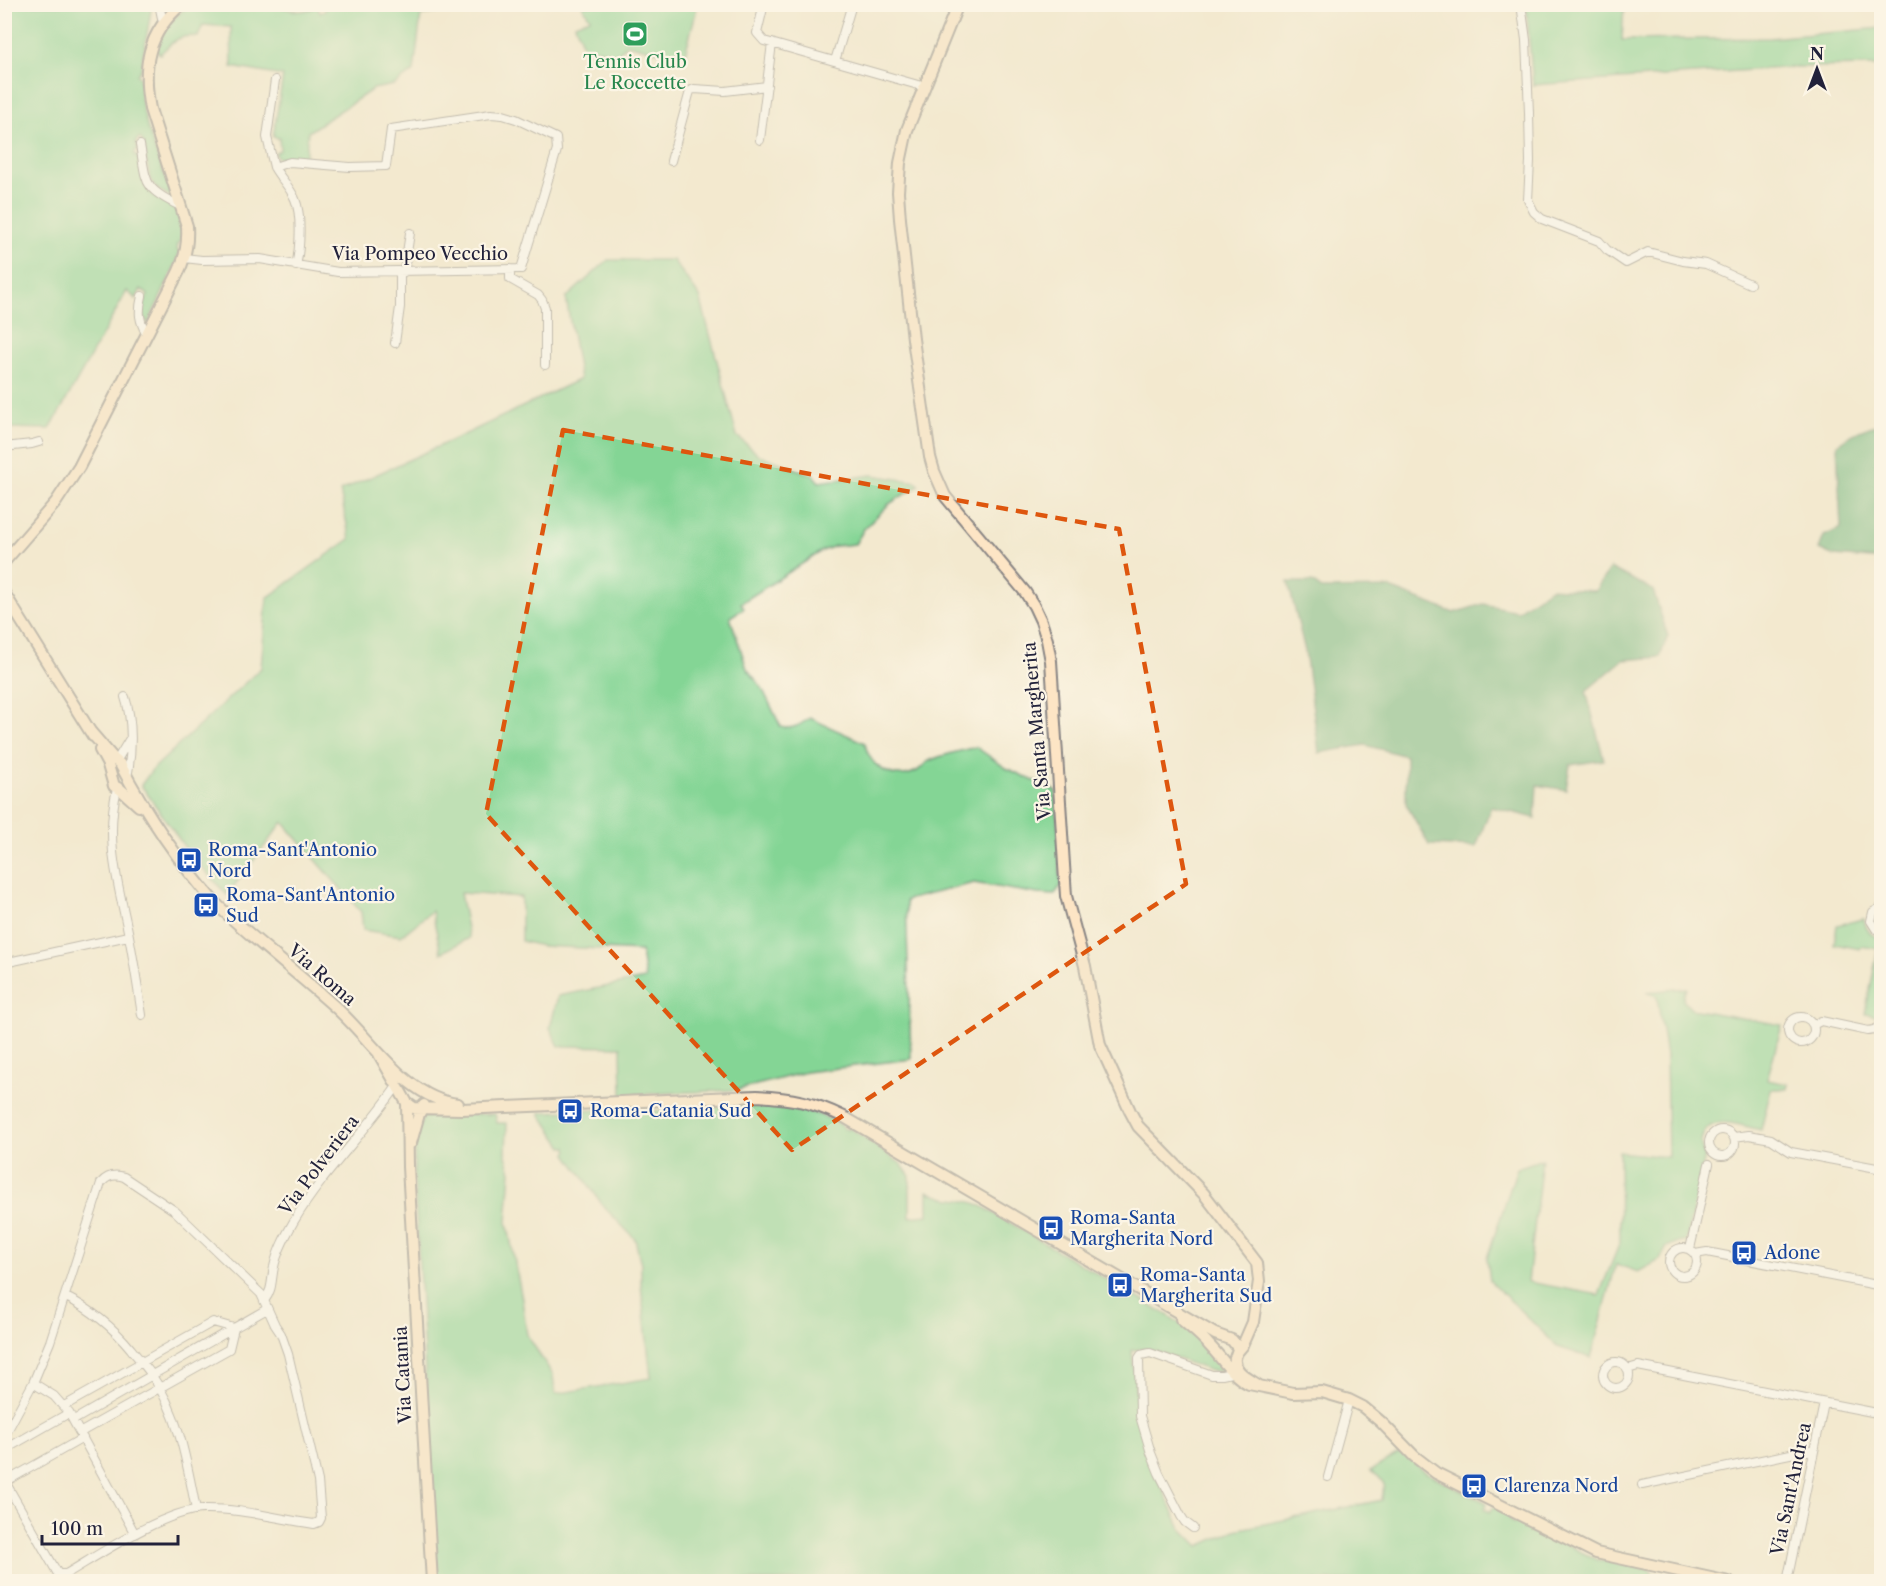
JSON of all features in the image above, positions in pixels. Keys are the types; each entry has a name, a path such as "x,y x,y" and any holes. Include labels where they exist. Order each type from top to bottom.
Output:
{"street":[{"path":"159,4 163,23"},
{"path":"4,562 67,488 183,262 188,238 187,226 146,90 148,59 156,34 163,23 182,4"},
{"path":"764,4 757,33 764,41 925,87"},
{"path":"835,62 852,4"},
{"name":"Via Santa Margherita","path":"958,4 903,144 898,192 913,339 930,457 945,496 1034,606 1044,631 1050,662 1066,896 1103,1054 1138,1126 1195,1184 1257,1263 1259,1272 1255,1308 1247,1336 1237,1354"},
{"path":"1521,4 1526,40 1529,113 1528,200 1534,212 1542,219 1599,241 1607,250 1626,263 1648,252 1706,264 1750,284"},
{"path":"760,140 772,43"},
{"path":"275,80 267,136 274,166 297,204 300,247 296,266"},
{"path":"671,161 690,92 694,89 725,91 766,86"},
{"name":"Via Pompeo Vecchio","path":"183,262 260,259 338,273 521,268 557,150 556,138 503,114 491,114 391,129 386,166 290,162 274,166"},
{"path":"140,145 147,183 154,191 180,206"},
{"path":"395,343 402,272 410,233"},
{"path":"510,269 510,279 538,295 545,308 545,365"},
{"path":"142,296 138,309 140,323 147,335"},
{"path":"4,447 39,441"},
{"path":"4,593 89,730 113,762 130,739"},
{"path":"125,697 130,739 123,784 112,830 113,866 142,1015"},
{"name":"Via Roma","path":"113,762 114,786 123,784 215,903 336,1007 379,1053"},
{"path":"1881,907 1873,912 1871,921 1876,929 1881,931"},
{"path":"4,963 128,936"},
{"path":"1813,1024 1821,1021 1868,1031 1874,1030 1881,1024"},
{"path":"379,1053 411,1107 488,1107 757,1096 797,1100 821,1106 844,1117 1165,1305 1237,1344 1236,1364 1242,1375 1258,1385"},
{"path":"379,1053 408,1081 423,1091 452,1104 488,1107"},
{"name":"Via Polveriera","path":"266,1305 271,1292 278,1253 301,1208 397,1086"},
{"path":"408,1167 406,1101 409,1091 415,1089 423,1091"},
{"path":"408,1167 416,1125 426,1099 423,1091"},
{"path":"1734,1137 1749,1135 1771,1139 1791,1152 1881,1169"},
{"path":"1709,1164 1692,1251 1881,1286"},
{"name":"Via Catania","path":"408,1167 432,1581"},
{"path":"4,1437 33,1383 50,1342 101,1183 117,1175 149,1193 181,1217 261,1294 281,1334 288,1354 318,1481 321,1518 319,1522 314,1524 230,1510 196,1510 135,1534 66,1574 58,1574 5,1481 229,1349 234,1328"},
{"path":"66,1297 109,1324 142,1362 160,1388 180,1436 196,1510"},
{"path":"4,1450 151,1374 234,1328 266,1305"},
{"path":"1165,1305 1199,1334 1220,1357 1228,1360 1237,1354"},
{"path":"1255,1308 1246,1326 1218,1345 1217,1352 1231,1373 1249,1384 1293,1393 1322,1392 1349,1400 1363,1407 1381,1422 1414,1456 1436,1473 1596,1553 1713,1580 1729,1581"},
{"path":"64,1406 213,1322 234,1328"},
{"path":"1193,1528 1185,1522 1177,1509 1150,1454 1140,1416 1139,1358 1141,1355 1150,1353 1212,1375 1231,1373"},
{"path":"1628,1369 1638,1366 1881,1414"},
{"path":"33,1383 49,1392 64,1406 135,1534"},
{"path":"1328,1477 1349,1400"},
{"name":"Via Sant'Andrea","path":"1787,1581 1824,1403"},
{"path":"1642,1485 1814,1449"}],"highlighted area":[{"path":"563,430 1119,529 1186,884 792,1150 486,814"}],"green space":[{"path":"199,4 268,4 301,11 317,6 320,13 325,11 326,5 443,4 451,11 421,15 414,71 394,85 373,89 308,132 305,160 277,157 275,153 280,150 279,138 273,137 283,76 232,67 231,27 203,25 198,37 181,38 160,54 155,49 175,17 187,8"},
{"path":"5,5 152,5 141,69 137,75 140,78 147,124 173,198 157,189 150,179 143,141 139,138 136,141 138,151 135,151 135,156 138,156 142,176 148,189 153,195 177,209 182,230 176,264 148,324 143,310 148,295 141,289 136,299 127,291 50,429 6,428 5,426"},
{"name":"Tennis Club Le Roccette","path":"582,5 696,5 684,58 627,44 617,55 601,50 584,49 575,24 590,18"},
{"path":"1526,5 1624,5 1622,40 1770,38 1881,28 1881,66 1796,67 1533,85"},
{"path":"608,260 673,260 700,297 737,436 759,455 813,475 819,482 872,475 917,482 919,485 889,504 864,529 855,544 835,546 822,551 741,603 744,608 730,617 747,669 762,688 781,727 796,726 810,718 865,743 867,752 877,766 891,774 900,775 917,771 936,758 976,747 1006,768 1056,791 1061,886 1054,895 974,883 906,900 911,1059 806,1072 737,1090 622,1095 621,1047 559,1046 550,1028 558,996 645,979 641,951 541,946 521,941 521,897 460,893 469,938 441,953 432,911 401,936 363,930 361,912 283,822 227,895 186,849 141,785 152,770 261,668 267,598 350,539 340,491 580,379 566,298"},
{"path":"1881,424 1881,560 1834,556 1819,549 1824,536 1841,528 1837,444 1858,431"},
{"path":"1610,568 1653,590 1668,636 1660,657 1623,660 1586,691 1604,760 1570,765 1566,790 1537,785 1535,818 1491,807 1476,847 1429,845 1406,804 1406,756 1365,745 1319,753 1305,651 1288,582 1312,582 1322,589 1390,588 1454,613 1483,604 1517,611 1550,588 1595,591"},
{"path":"1864,919 1870,932 1881,938 1881,1017 1865,1014 1878,949 1861,946 1860,949 1834,944 1837,925"},
{"path":"1687,988 1683,1000 1691,1009 1782,1025 1767,1080 1788,1084 1787,1089 1771,1089 1761,1130 1722,1123 1709,1127 1704,1133 1701,1145 1705,1156 1686,1242 1678,1242 1667,1247 1660,1260 1638,1272 1616,1264 1591,1358 1558,1347 1490,1281 1487,1258 1517,1168 1542,1159 1528,1282 1599,1295 1620,1242 1619,1152 1668,1157 1666,1056 1657,996 1646,992"},
{"path":"769,1104 807,1111 833,1120 843,1128 848,1130 850,1128 901,1164 910,1176 910,1217 928,1215 928,1191 941,1197 978,1204 1169,1316 1187,1329 1227,1371 1211,1371 1153,1350 1132,1350 1138,1418 1148,1458 1181,1528 1199,1546 1235,1530 1382,1500 1384,1484 1370,1471 1402,1452 1425,1472 1487,1503 1485,1509 1490,1512 1494,1507 1511,1516 1509,1520 1513,1523 1519,1520 1595,1559 1650,1570 1654,1576 1672,1581 437,1581 414,1178 415,1146 424,1115 495,1114 497,1123 507,1123 506,1156 511,1171 507,1222 527,1335 553,1375 555,1394 651,1378 641,1285 641,1264 635,1239 604,1207 567,1154 567,1147 563,1147 541,1112 654,1111"}],"place":[{"name":"Tennis Club Le Roccette","path":"635,34"},
{"name":"Roma-Sant'Antonio Nord","path":"189,860"},
{"name":"Roma-Sant'Antonio Sud","path":"206,905"},
{"name":"Roma-Catania Sud","path":"570,1111"},
{"name":"Roma-Santa Margherita Nord","path":"1051,1228"},
{"name":"Adone","path":"1744,1253"},
{"name":"Roma-Santa Margherita Sud","path":"1120,1285"},
{"name":"Clarenza Nord","path":"1474,1486"}]}
